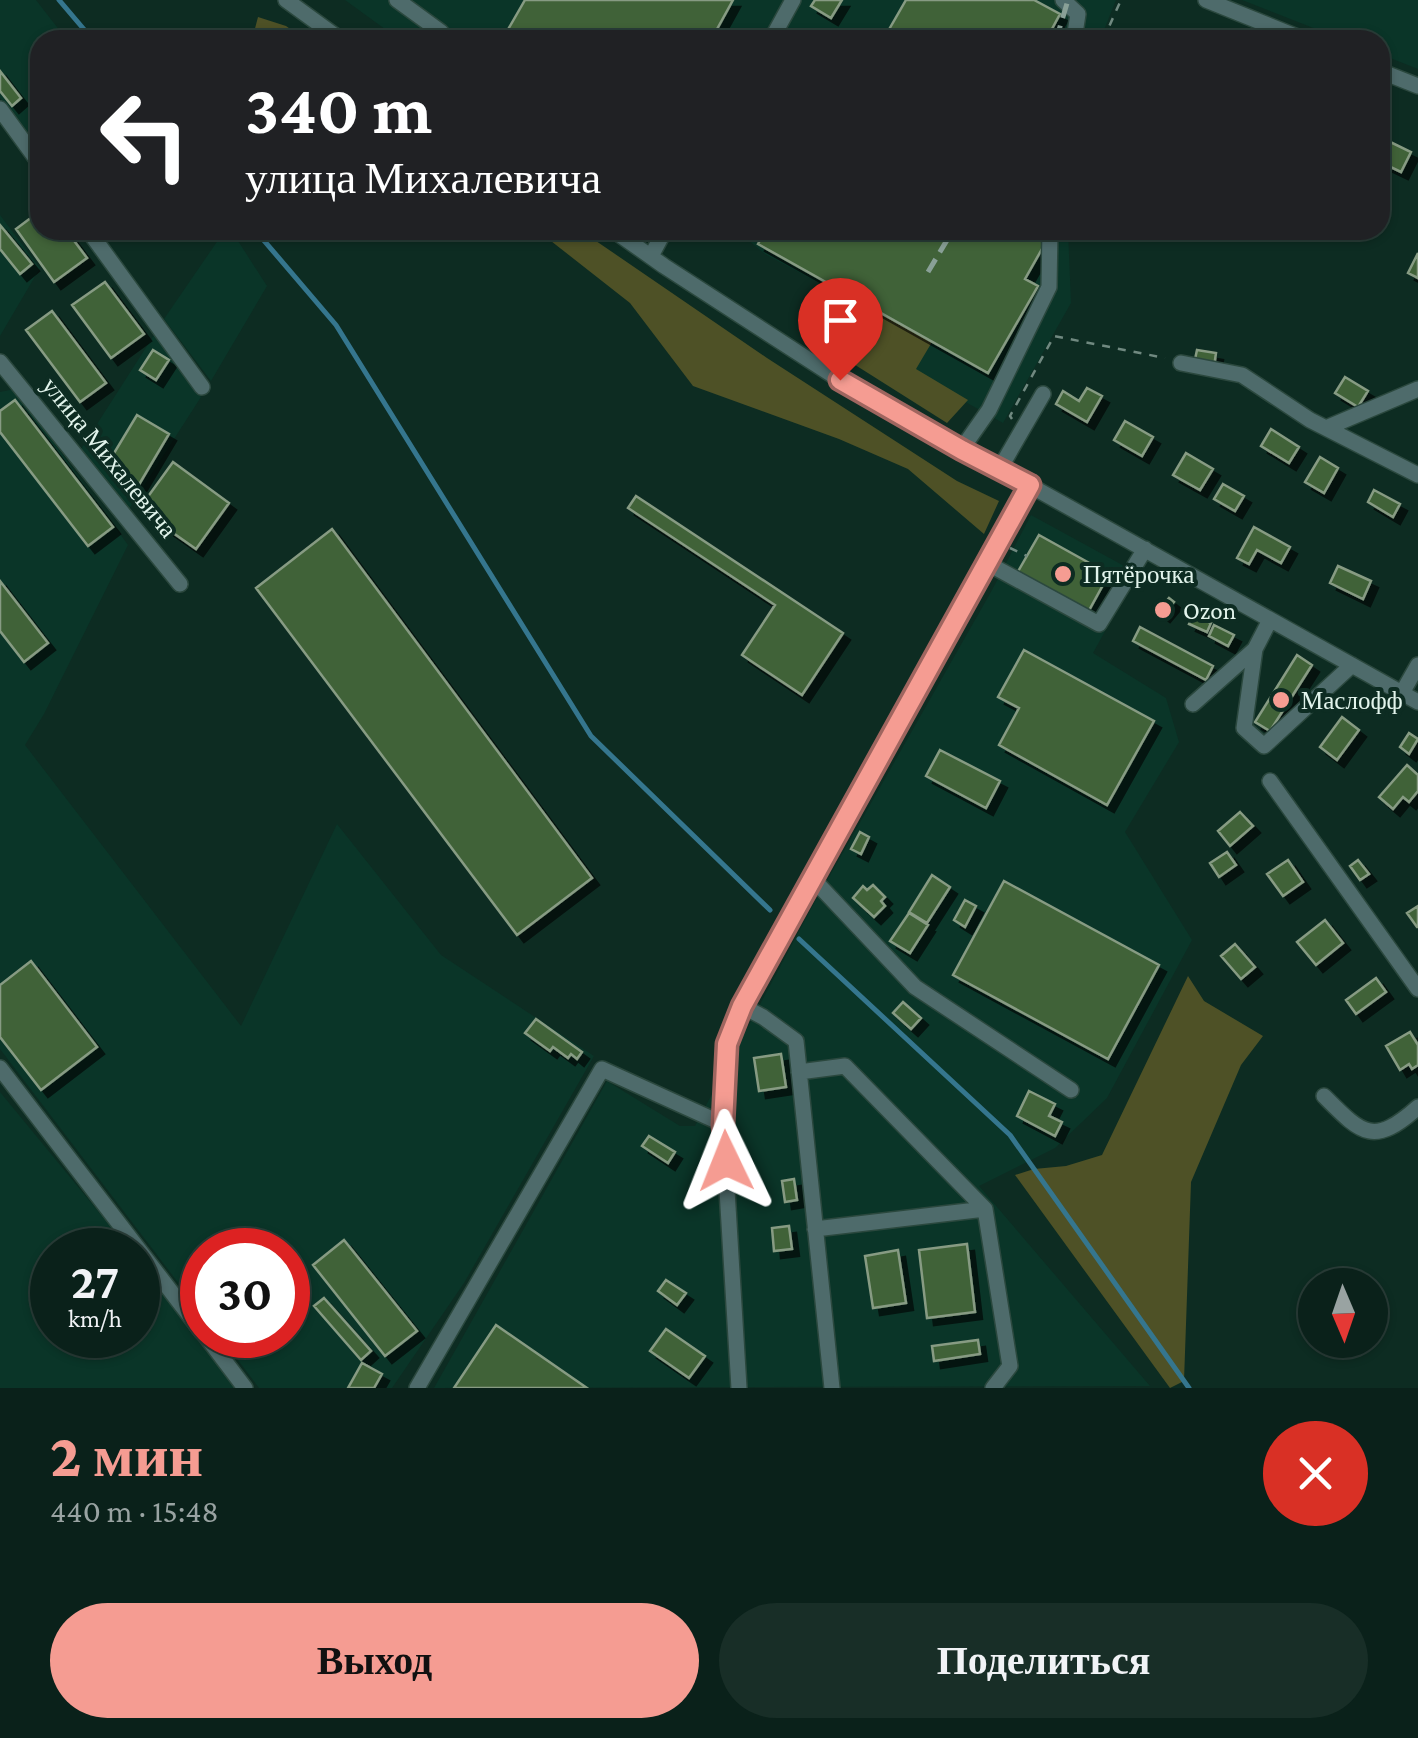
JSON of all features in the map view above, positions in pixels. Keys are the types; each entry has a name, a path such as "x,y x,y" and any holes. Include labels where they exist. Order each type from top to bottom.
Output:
{"street":[{"path":"286,0 327,30"},
{"path":"396,0 438,30"},
{"path":"776,30 793,0"},
{"path":"1063,0 1078,14 1076,30"},
{"path":"1206,0 1280,30"},
{"path":"1390,74 1418,86"},
{"path":"0,109 30,150"},
{"path":"95,240 202,387"},
{"path":"628,240 840,380 1418,702"},
{"path":"651,256 660,240"},
{"path":"962,450 989,410 1049,287 1050,240"},
{"name":"улица Михалевича","path":"0,362 180,584"},
{"path":"1182,363 1242,375 1326,428 1418,475"},
{"path":"1326,428 1418,389"},
{"path":"1000,470 1043,394"},
{"path":"739,1388 723,1124 727,1044 742,1006 1030,485"},
{"path":"987,563 1099,624 1145,549"},
{"path":"1270,620 1255,649 1244,728 1264,746 1352,665"},
{"path":"1193,704 1255,649"},
{"path":"1402,693 1418,665"},
{"path":"1402,693 1418,679"},
{"path":"1270,781 1418,990"},
{"path":"813,879 914,988 1072,1090"},
{"path":"742,1006 796,1041 832,1388"},
{"path":"799,1072 845,1066 985,1209 1010,1366 993,1388"},
{"path":"0,1068 180,1303"},
{"path":"417,1388 602,1069 723,1124"},
{"path":"1324,1096 1356,1127 1376,1131 1396,1127 1418,1107"},
{"path":"815,1230 985,1209"},
{"path":"222,1358 245,1388"}],"path":[{"path":"1108,30 1121,0"},
{"path":"1021,432 1010,416 1054,336 1182,363"},
{"path":"1006,546 1027,556"}],"shaded area":[{"path":"0,0 36,0 59,30 30,30 30,138 0,98"},
{"path":"345,0 1116,0 1104,30 386,30"},
{"path":"1242,0 1418,0 1418,69 1390,58 1390,30 1318,30"},
{"path":"258,17 292,30 255,30"},
{"path":"0,215 40,268 0,336"},
{"path":"218,240 237,240 267,286 211,381 164,319"},
{"path":"550,240 595,240 957,481 999,501 984,534 908,469 839,439 693,386 630,303"},
{"path":"748,240 1068,240 1071,303 1003,423 912,372 845,297 765,254"},
{"path":"838,289 932,342 916,369 968,400 947,423 822,344 817,329 819,314"},
{"path":"156,332 201,397 129,509 81,449"},
{"path":"15,389 128,545 25,745 241,1026 337,824 441,955 594,1056 464,1283 392,1388 259,1388 236,1358 310,1358 310,1228 180,1228 180,1285 160,1259 160,1228 136,1228 0,1049 0,392"},
{"path":"1031,515 1137,573 1093,653 1166,698 1179,742 1125,832 1192,940 1107,1098 1055,1148 979,1186 1150,1386 434,1388 607,1081 680,1126 695,1126 812,907"},
{"path":"1188,976 1204,1001 1263,1036 1241,1065 1191,1182 1184,1381 1170,1388 1015,1175 1102,1155"},
{"path":"0,1092 112,1228 30,1228 30,1358 160,1358 160,1288 180,1315 180,1358 212,1358 235,1388 0,1388"}],"building":[{"path":"525,0 733,0 716,30 508,30"},
{"path":"815,0 842,0 831,18 811,6"},
{"path":"906,0 1034,0 1060,14 1051,30 889,30"},
{"path":"0,71 21,98 12,106 0,91"},
{"path":"1390,142 1411,152 1401,172 1390,167"},
{"path":"30,218 30,240 74,240 87,258 54,282 16,229"},
{"path":"0,225 32,264 20,274 0,249"},
{"path":"760,240 1047,240 1025,279 1038,286 988,373 758,244"},
{"path":"1418,253 1418,278 1408,273"},
{"path":"105,282 144,334 111,358 72,305"},
{"path":"52,311 106,383 80,402 26,330"},
{"path":"153,350 169,360 156,380 140,370"},
{"path":"1197,350 1216,353 1214,367 1194,364"},
{"path":"1345,377 1368,391 1358,407 1335,393"},
{"path":"1087,388 1102,396 1087,422 1056,404 1063,391 1079,401"},
{"path":"15,400 113,527 88,546 0,432 0,411"},
{"path":"137,415 169,434 137,488 105,468"},
{"path":"1125,421 1153,437 1142,456 1114,440"},
{"path":"1271,429 1299,447 1289,463 1261,446"},
{"path":"1186,453 1213,469 1200,490 1173,475"},
{"path":"1320,457 1338,468 1324,493 1305,482"},
{"path":"173,462 229,503 196,549 139,509"},
{"path":"1223,484 1244,496 1235,511 1214,499"},
{"path":"1374,490 1400,504 1393,517 1368,502"},
{"path":"636,496 843,633 802,695 742,655 775,605 628,508"},
{"path":"1254,527 1290,547 1281,563 1257,550 1249,564 1237,558"},
{"path":"332,529 592,878 517,935 256,588"},
{"name":"Пятёрочка","path":"1039,535 1109,574 1087,614 1016,575"},
{"path":"1338,566 1371,581 1363,599 1330,583"},
{"path":"0,581 48,643 24,662 0,631"},
{"path":"1169,598 1174,602 1163,615 1158,611"},
{"path":"1193,615 1211,623 1207,632 1189,624"},
{"path":"1214,625 1234,635 1228,646 1209,636"},
{"path":"1140,627 1213,666 1206,680 1133,641"},
{"path":"1024,650 1154,721 1107,805 999,745 1019,708 998,697"},
{"path":"1297,655 1312,665 1270,731 1255,722"},
{"path":"1342,717 1359,730 1337,760 1320,747"},
{"path":"1409,733 1418,739 1409,754 1400,747"},
{"path":"940,750 1000,781 986,808 926,776"},
{"path":"1407,765 1418,775 1418,791 1409,802 1403,797 1393,809 1379,797"},
{"path":"1240,812 1253,826 1230,846 1218,831"},
{"path":"860,832 869,837 861,854 851,849"},
{"path":"1227,852 1236,865 1219,877 1210,863"},
{"path":"1288,860 1303,882 1283,896 1267,874"},
{"path":"1358,860 1369,874 1360,880 1350,866"},
{"path":"932,875 950,887 927,923 909,912"},
{"path":"1004,881 1159,965 1108,1059 953,975"},
{"path":"873,885 885,897 881,901 885,906 874,917 853,898 863,886 867,890"},
{"path":"965,900 976,906 965,927 954,920"},
{"path":"1418,906 1418,927 1417,927 1407,913"},
{"path":"909,913 928,925 910,953 890,941"},
{"path":"1325,920 1343,943 1316,965 1297,942"},
{"path":"1235,944 1255,967 1241,979 1221,956"},
{"path":"31,961 97,1047 41,1090 0,1037 0,985"},
{"path":"1376,978 1386,992 1356,1014 1346,1000"},
{"path":"903,1002 921,1018 911,1029 893,1013"},
{"path":"536,1019 582,1052 577,1059 571,1054 568,1058 553,1047 550,1051 525,1033"},
{"path":"1410,1032 1418,1045 1418,1065 1412,1069 1409,1064 1400,1070 1386,1046"},
{"path":"781,1054 786,1087 759,1091 754,1058"},
{"path":"1029,1091 1055,1104 1049,1116 1062,1122 1055,1136 1017,1116"},
{"path":"649,1136 675,1152 668,1163 642,1146"},
{"path":"794,1179 797,1200 785,1202 782,1181"},
{"path":"789,1226 792,1249 774,1251 772,1228"},
{"path":"344,1240 417,1331 385,1356 313,1265"},
{"path":"967,1244 975,1312 927,1318 919,1250"},
{"path":"898,1250 906,1303 873,1308 865,1256"},
{"path":"666,1280 686,1293 677,1305 658,1291"},
{"path":"324,1298 371,1351 361,1360 314,1306"},
{"path":"496,1325 587,1388 454,1388"},
{"path":"666,1329 705,1356 689,1378 650,1351"},
{"path":"978,1340 980,1354 934,1361 932,1346"},
{"path":"362,1363 382,1374 374,1388 348,1388"}],"waterway":[{"path":"59,0 84,30"},
{"path":"264,240 336,325 591,736 770,910"},
{"path":"799,939 1010,1135 1189,1388"}],"railway":[{"path":"1059,30 1068,0"},
{"path":"928,272 947,240"}],"place":[{"name":"Пятёрочка","path":"1063,574"},
{"name":"Ozon","path":"1163,610"},
{"name":"Маслофф","path":"1281,700"}],"route":[{"path":"726,1161 723,1124 727,1044 742,1006 1030,485 840,380"}]}
